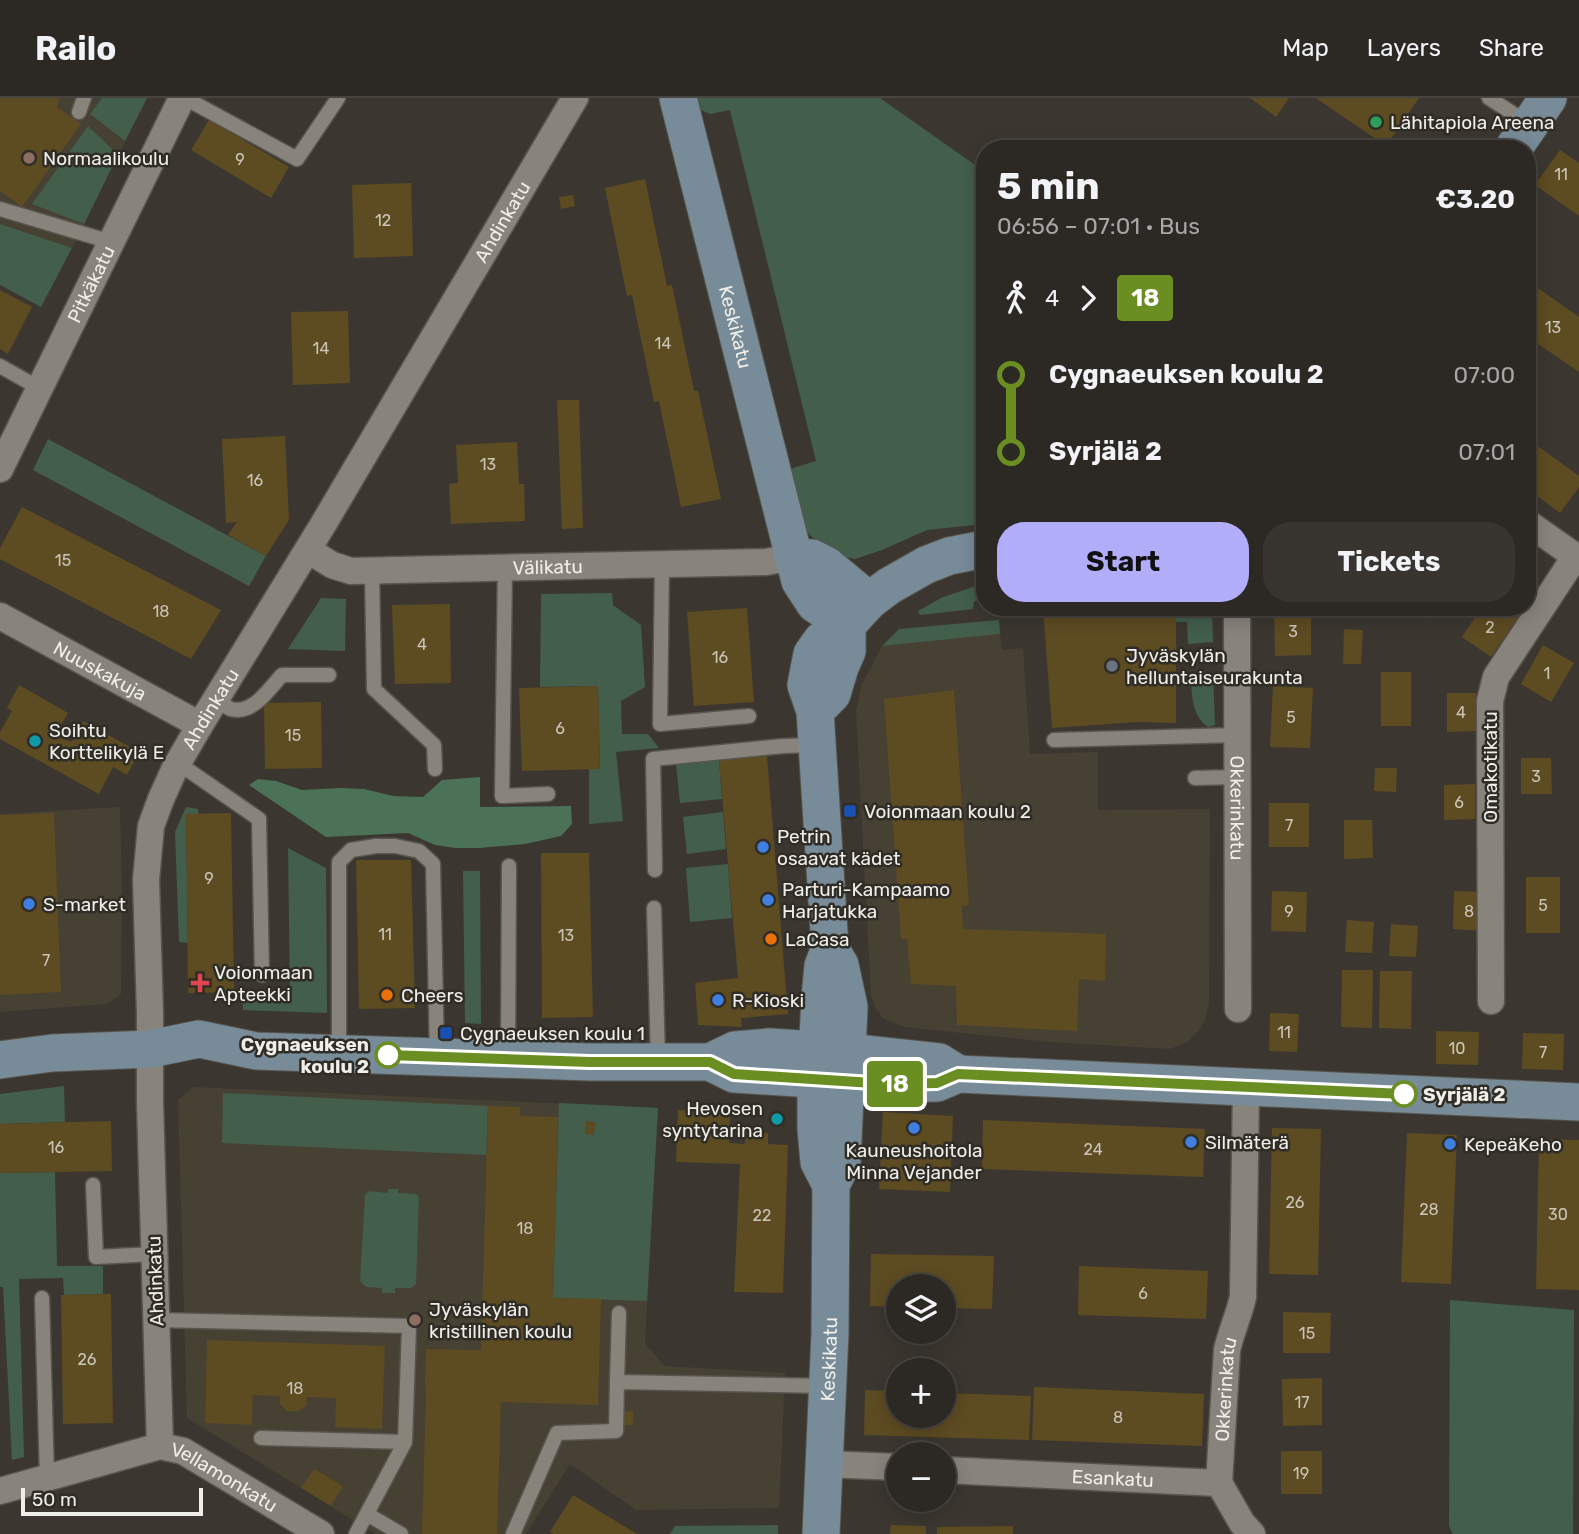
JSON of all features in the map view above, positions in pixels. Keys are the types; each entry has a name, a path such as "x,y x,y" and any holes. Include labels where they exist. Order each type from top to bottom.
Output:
{"street":[{"name":"Ahdinkatu","path":"160,1446 146,880 150,826 178,763 200,725 308,550 575,98"},
{"name":"Keskikatu","path":"678,98 793,557"},
{"name":"Pitkäkatu","path":"0,469 111,242 189,101"},
{"path":"1536,529 1577,558"},
{"name":"Välikatu","path":"308,550 332,565 351,571 766,562 793,557"},
{"name":"Keskikatu","path":"821,1534 830,1333 831,1185 842,1163 832,1066 849,1007 840,965 831,948 816,728 806,685 812,654 822,640 889,586 926,565 950,556 976,551"},
{"path":"793,557 812,558 826,565 858,613"},
{"name":"Omakotikatu","path":"1491,1001 1490,701 1496,677 1577,558"},
{"name":"Nuuskakuja","path":"0,616 200,725"},
{"name":"Okkerinkatu","path":"1237,616 1238,1009"},
{"path":"0,1060 52,1053 150,1049 199,1061 256,1051 710,1062 734,1074 832,1066 888,1084 937,1083 958,1074 1579,1102"},
{"name":"Okkerinkatu","path":"1219,1483 1227,1350 1242,1297 1246,1087"},
{"path":"0,1490 160,1446"},
{"name":"Vellamonkatu","path":"160,1446 183,1451 321,1534"},
{"path":"824,1464 886,1467"},
{"name":"Esankatu","path":"956,1471 1219,1483"},
{"path":"1219,1483 1242,1523 1252,1534"}],"lane":[{"path":"189,101 297,159 338,98"},
{"path":"1489,98 1530,124"},
{"path":"0,209 111,242"},
{"path":"0,366 39,388"},
{"path":"662,564 660,724 749,716"},
{"path":"505,567 502,796 548,794"},
{"path":"372,570 374,689 434,745 435,769"},
{"path":"216,700 232,709 247,709 282,675 329,675"},
{"path":"655,870 653,760 783,746 816,728"},
{"path":"1054,740 1237,735"},
{"path":"178,763 259,819 262,975"},
{"path":"1195,778 1237,777"},
{"path":"339,1054 339,862 351,850 395,846 419,851 433,864 437,1057"},
{"path":"508,1059 509,866"},
{"path":"654,908 658,1062"},
{"path":"93,1185 96,1257 154,1254"},
{"path":"41,1298 47,1478"},
{"path":"513,1534 557,1433 615,1430 619,1313"},
{"path":"156,1320 409,1326 405,1443 356,1534"},
{"path":"617,1382 828,1386"},
{"path":"261,1438 405,1443"},
{"path":"367,1514 401,1534"}],"shaded area":[{"path":"0,98 147,98 72,248 0,224"},
{"path":"1000,634 1002,650 1023,648 1030,754 1098,752 1098,810 1210,809 1209,1003 1205,1020 1187,1042 1170,1049 1049,1042 904,1027 882,1018 876,1008 871,996 856,710 862,684 882,646"},
{"path":"120,807 121,994 107,1004 0,1012 0,814"},
{"name":"Jyväskylän kristillinen koulu","path":"193,1087 658,1108 645,1344 665,1366 785,1373 779,1508 636,1510 570,1464 526,1534 376,1534 187,1418 178,1100"}],"green space":[{"path":"102,98 147,98 125,141 90,114"},
{"path":"697,98 880,98 976,166 976,525 927,530 855,559 840,556 824,548 805,530 789,474 793,468 816,461 730,110 710,114 699,109"},
{"path":"88,126 118,155 84,224 32,204"},
{"path":"0,224 72,248 41,307 0,285"},
{"path":"48,439 266,556 249,586 33,470"},
{"path":"976,586 973,609 920,615 918,611 943,597"},
{"path":"612,593 613,605 641,625 645,687 621,701 622,734 648,734 659,748 616,752 623,821 589,824 589,769 600,768 598,686 540,687 541,594"},
{"path":"321,598 346,599 345,651 288,649"},
{"path":"1176,616 1212,616 1213,642 1188,644 1187,622 1176,622"},
{"path":"999,620 1000,634 882,646 899,629"},
{"path":"1213,676 1215,725 1208,727 1196,711 1191,678"},
{"path":"719,760 722,799 680,803 676,764"},
{"path":"480,777 480,807 571,806 572,824 561,836 525,844 479,848 435,845 408,833 326,837 249,785 258,779 276,781 302,790 364,789 393,796 423,797 442,780"},
{"path":"186,807 198,809 199,814 186,814 188,943 179,942 175,832"},
{"path":"723,812 726,849 687,854 683,817"},
{"path":"288,848 326,868 327,1013 243,1010 242,992 290,993"},
{"path":"728,864 732,918 690,922 686,868"},
{"path":"463,871 480,871 481,1024 465,1023"},
{"path":"64,1086 65,1122 0,1124 0,1094"},
{"path":"223,1093 488,1106 486,1155 222,1143"},
{"path":"559,1103 658,1108 647,1301 553,1298"},
{"path":"55,1172 57,1266 103,1266 103,1294 64,1295 63,1278 19,1279 24,1457 12,1460 3,1287 0,1287 0,1173"},
{"path":"388,1189 398,1189 398,1193 416,1194 419,1197 416,1284 411,1288 395,1288 395,1293 382,1293 382,1288 366,1287 360,1281 365,1195 369,1191 387,1193"},
{"path":"1450,1300 1574,1310 1573,1534 1453,1534 1449,1526"},
{"path":"778,1525 778,1534 670,1534 675,1526"}],"building":[{"name":"Normaalikoulu","path":"0,98 60,98 57,107 81,124 22,207 0,191"},
{"path":"1250,98 1289,98 1276,117"},
{"name":"Lähitapiola Areena","path":"1316,98 1419,98 1390,140 1377,140"},
{"path":"209,120 289,167 271,198 191,150"},
{"path":"1560,150 1579,163 1579,216 1536,186"},
{"path":"645,179 667,286 672,285 694,391 698,391 721,499 681,507 659,401 654,402 632,295 627,296 605,188"},
{"path":"411,183 413,256 354,258 352,185"},
{"path":"573,195 575,206 561,209 559,197"},
{"path":"1536,287 1579,317 1579,372 1536,342"},
{"path":"0,290 32,307 8,354 0,349"},
{"path":"348,311 350,383 293,385 291,312"},
{"path":"557,400 579,400 583,528 562,529"},
{"path":"285,436 289,520 266,556 228,535 237,522 226,523 222,439"},
{"path":"517,442 519,484 524,484 525,521 451,524 449,484 458,483 456,445"},
{"path":"1536,445 1579,476 1579,487 1560,513 1536,495"},
{"path":"22,507 221,610 191,659 0,559 0,548"},
{"path":"450,604 451,683 395,684 392,605"},
{"path":"747,608 754,702 694,706 687,612"},
{"name":"Jyväskylän helluntaiseurakunta","path":"1044,616 1176,616 1176,723 1137,722 1052,728"},
{"path":"1274,616 1311,616 1311,655 1275,656"},
{"path":"1476,616 1518,617 1491,657 1462,637"},
{"path":"1344,629 1363,630 1361,664 1343,664"},
{"path":"1543,645 1574,663 1551,702 1521,684"},
{"path":"1381,672 1411,672 1411,726 1381,726"},
{"name":"Soihtu Korttelikylä E","path":"19,685 68,713 56,734 71,742 83,721 139,752 127,775 113,767 99,794 0,739 0,732 12,711 7,708"},
{"path":"598,686 600,769 522,771 519,688"},
{"path":"1273,686 1313,688 1310,748 1270,747"},
{"path":"954,690 969,905 962,906 963,929 1106,934 1105,981 1079,979 1077,1031 957,1025 956,986 911,984 907,939 901,939 884,699"},
{"path":"1447,693 1476,693 1476,731 1447,732"},
{"path":"321,702 322,768 265,769 264,703"},
{"path":"767,756 788,1014 741,1018 742,1027 698,1025 695,983 738,978 719,760"},
{"path":"1521,758 1551,758 1552,794 1521,794"},
{"path":"1375,768 1397,768 1396,792 1374,791"},
{"path":"1475,784 1475,819 1444,820 1444,785"},
{"path":"1269,803 1309,803 1309,847 1269,847"},
{"name":"S-market","path":"54,813 61,992 0,995 0,815"},
{"path":"231,813 234,992 188,993 186,814"},
{"path":"1344,820 1372,820 1373,858 1344,859"},
{"path":"541,853 589,853 593,1017 542,1018"},
{"path":"356,860 411,860 415,1008 359,1009"},
{"path":"1526,877 1560,877 1560,933 1526,933"},
{"path":"1272,891 1307,892 1306,932 1271,931"},
{"path":"1454,891 1485,892 1483,931 1453,929"},
{"path":"1347,920 1374,922 1372,953 1345,952"},
{"path":"1391,924 1418,926 1416,957 1389,956"},
{"path":"1342,970 1373,970 1372,1028 1341,1027"},
{"path":"1380,971 1412,971 1411,1029 1379,1028"},
{"path":"1270,1013 1299,1014 1297,1052 1269,1051"},
{"path":"1436,1031 1479,1032 1478,1065 1436,1064"},
{"path":"1523,1033 1564,1034 1563,1070 1522,1069"},
{"path":"488,1106 520,1107 520,1116 558,1117 553,1298 601,1299 598,1405 501,1402 497,1534 422,1534 426,1349 481,1350"},
{"path":"678,1110 730,1112 729,1143 745,1144 744,1132 768,1133 768,1144 788,1145 783,1293 734,1292 740,1164 676,1162"},
{"path":"883,1112 953,1116 950,1192 879,1189"},
{"path":"983,1120 1205,1129 1203,1177 982,1169"},
{"path":"111,1121 112,1171 0,1173 0,1124"},
{"path":"586,1121 595,1122 594,1135 585,1134"},
{"path":"1272,1128 1321,1129 1318,1275 1269,1274"},
{"path":"1407,1133 1457,1135 1451,1284 1401,1282"},
{"path":"1539,1139 1579,1140 1579,1290 1536,1289"},
{"path":"871,1254 994,1256 992,1309 956,1308 956,1274 886,1274 886,1307 870,1306"},
{"path":"1079,1266 1208,1271 1206,1319 1078,1315"},
{"path":"111,1294 113,1423 63,1424 61,1295"},
{"path":"1283,1312 1331,1313 1330,1353 1283,1353"},
{"path":"207,1340 385,1346 382,1429 335,1427 336,1398 307,1397 307,1405 299,1411 287,1411 280,1404 280,1396 253,1395 252,1425 205,1423"},
{"path":"1322,1378 1322,1425 1283,1426 1282,1379"},
{"path":"1034,1387 1204,1394 1202,1446 1032,1440"},
{"path":"865,1390 886,1391 886,1428 956,1428 956,1393 1031,1396 1029,1440 864,1435"},
{"path":"633,1411 633,1425 624,1425 623,1412"},
{"path":"1281,1451 1322,1451 1322,1494 1281,1494"},
{"path":"314,1469 343,1486 331,1506 301,1488"},
{"path":"573,1495 637,1534 550,1532"},
{"path":"891,1525 926,1526 926,1534 890,1534"},
{"path":"1013,1526 1013,1534 937,1534 937,1527"}],"bus line":[{"name":"18","path":"388,1055 590,1062 710,1062 734,1074 888,1084 937,1083 958,1074 1404,1094"}],"place":[{"name":"Lähitapiola Areena","path":"1376,122"},
{"name":"Normaalikoulu","path":"29,158"},
{"name":"Jyväskylän helluntaiseurakunta","path":"1112,666"},
{"name":"Soihtu Korttelikylä E","path":"35,741"},
{"name":"Voionmaan koulu 2","path":"850,811"},
{"name":"Petrin osaavat kädet","path":"763,847"},
{"name":"Parturi-Kampaamo Harjatukka","path":"768,900"},
{"name":"S-market","path":"29,904"},
{"name":"LaCasa","path":"771,939"},
{"name":"Voionmaan Apteekki","path":"200,983"},
{"name":"Cheers","path":"387,995"},
{"name":"R-Kioski","path":"718,1000"},
{"name":"Cygnaeuksen koulu 1","path":"446,1033"},
{"name":"Cygnaeuksen koulu 2","path":"388,1055"},
{"name":"Syrjälä 2","path":"1404,1094"},
{"name":"Hevosen syntytarina","path":"777,1119"},
{"name":"Kauneushoitola Minna Vejander","path":"914,1128"},
{"name":"Silmäterä","path":"1191,1142"},
{"name":"KepeäKeho","path":"1450,1144"},
{"name":"Jyväskylän kristillinen koulu","path":"415,1320"}]}
